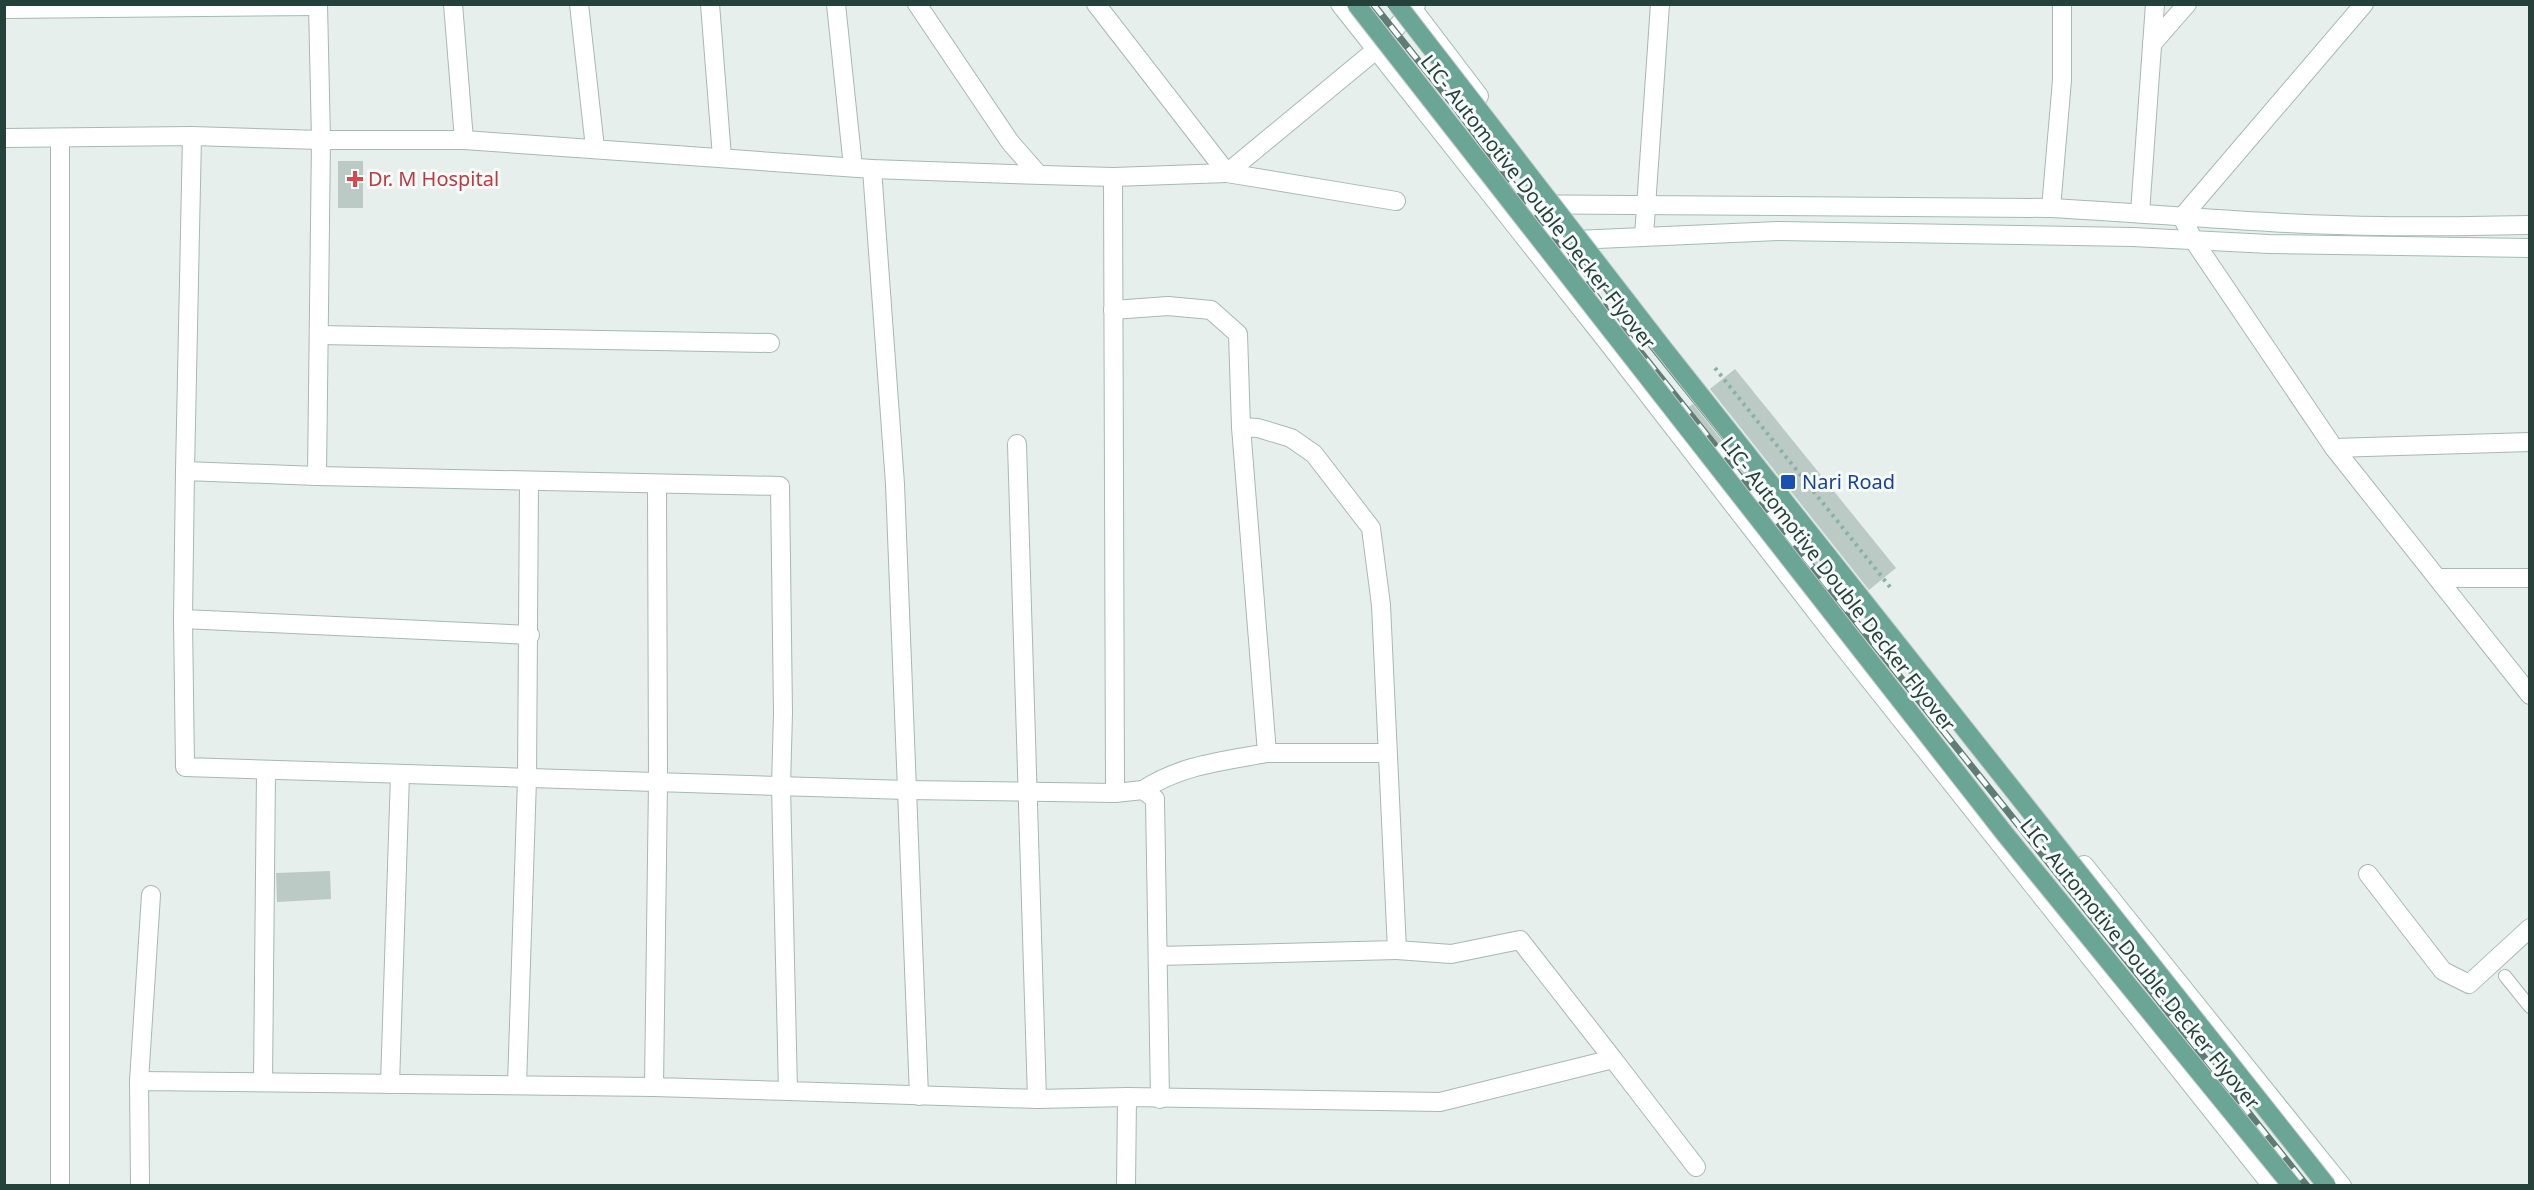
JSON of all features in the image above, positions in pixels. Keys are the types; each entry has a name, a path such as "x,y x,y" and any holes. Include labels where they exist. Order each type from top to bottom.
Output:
{"main road":[{"name":"LIC- Automotive Double Decker Flyover","path":"1356,4 2005,834 2292,1185"},
{"name":"LIC- Automotive Double Decker Flyover","path":"1408,5 1663,348 2327,1185"}],"street":[{"path":"453,4 465,140"},
{"path":"579,4 595,148"},
{"path":"710,4 722,157"},
{"path":"836,4 853,167"},
{"path":"917,4 1010,142 1038,174"},
{"path":"1096,4 1227,173"},
{"path":"1340,4 1500,204 1841,644 2272,1185"},
{"path":"1644,236 1660,4"},
{"path":"2051,208 2062,80 2062,4"},
{"path":"2140,238 2155,4"},
{"path":"2152,44 2187,4"},
{"path":"2182,217 2364,4"},
{"path":"4,9 318,5 321,140 317,476"},
{"path":"1227,173 1377,49 1408,5 1589,240 1988,745 2342,1185"},
{"path":"4,138 192,136 321,140 465,140 872,169 1113,177 1227,173 1396,201"},
{"path":"192,136 183,619 185,767 906,790 1115,792 1143,790 1163,777 1194,766 1267,753 1387,753"},
{"path":"60,138 60,1185"},
{"path":"872,169 895,484 919,1096"},
{"path":"1113,177 1115,792"},
{"path":"1500,204 2051,208 2182,217 2383,226 2529,225"},
{"path":"2182,217 2194,241 2334,448 2529,695"},
{"path":"1529,242 1778,231 2140,238 2269,244 2529,248"},
{"path":"1113,310 1168,306 1211,310 1238,334 1240,427 1267,753"},
{"path":"319,335 770,343"},
{"path":"1240,427 1258,428 1292,438 1314,454 1371,528 1381,605 1397,950"},
{"path":"2334,448 2529,442"},
{"path":"1017,444 1036,1099"},
{"path":"185,471 780,486 783,713 781,786 788,1091"},
{"path":"517,1085 530,635 529,481"},
{"path":"654,1087 658,781 657,484"},
{"path":"2438,578 2529,578"},
{"path":"183,619 530,635"},
{"path":"263,1082 266,771"},
{"path":"390,1084 399,774"},
{"path":"1143,790 1155,800 1160,1099"},
{"path":"2368,874 2443,971 2469,984 2529,928"},
{"path":"140,1185 139,1081 151,895"},
{"path":"1158,956 1397,950 1451,954 1520,940 1696,1167"},
{"path":"139,1081 654,1087 1036,1099 1127,1097 1440,1102 1613,1059"},
{"path":"1126,1185 1127,1097"}],"lane":[{"path":"2505,976 2529,1007"}],"path":[{"path":"1714,368 1890,587"}],"building":[{"path":"338,161 363,161 363,208 338,208"},
{"path":"1735,369 1896,568 1869,590 1710,389"},
{"path":"1693,404 1852,605 1847,608 1687,408"},
{"path":"330,871 331,899 277,902 276,873"}],"railway":[{"path":"1373,4 1452,103 1602,304 2307,1186"},
{"path":"1390,4 1462,95 1612,296 2324,1186"}],"place":[{"name":"Dr. M Hospital","path":"355,179"},
{"name":"Nari Road","path":"1788,482"}]}
